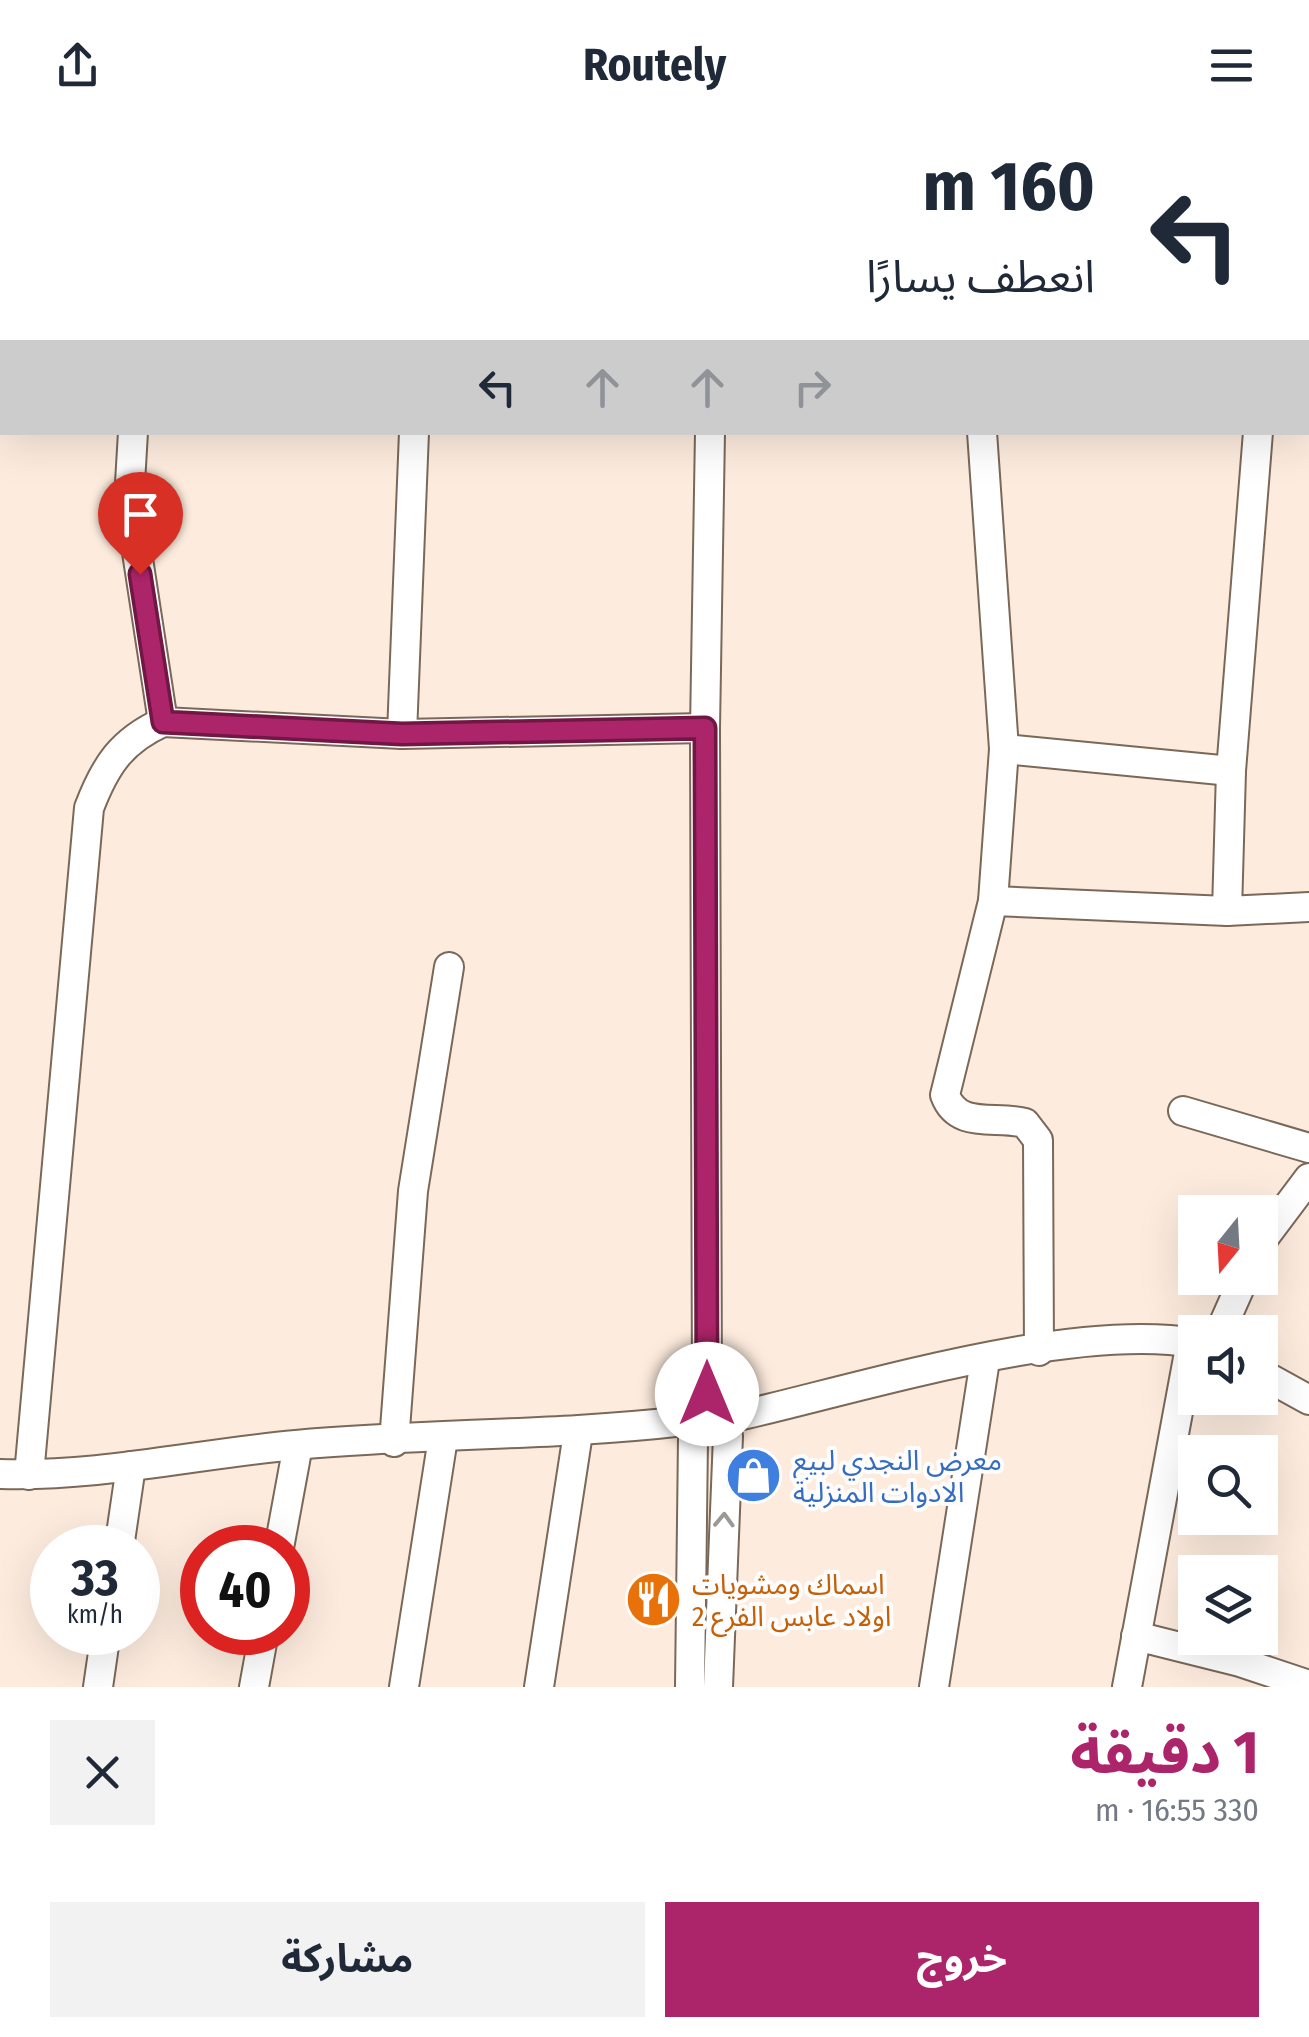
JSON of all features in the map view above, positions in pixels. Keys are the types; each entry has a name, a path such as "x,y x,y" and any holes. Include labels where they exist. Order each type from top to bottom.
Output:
{"street":[{"path":"133,435 129,500 163,722"},
{"path":"402,734 414,435"},
{"path":"707,1394 705,728 710,435"},
{"path":"982,435 1004,749 992,901 945,1095 950,1108 961,1117 1025,1123 1038,1140 1040,1351"},
{"path":"1226,911 1231,771 1258,435"},
{"path":"29,1475 89,808 104,767 134,735 163,722 402,734 705,728"},
{"path":"1004,749 1231,771"},
{"path":"992,901 1226,911 1309,907"},
{"path":"394,1442 413,1191 448,967"},
{"path":"1183,1110 1309,1148"},
{"path":"1278,1219 1309,1178"},
{"path":"0,1474 131,1466 298,1445 443,1438 689,1429 711,1444 731,1426 985,1360 1106,1340 1178,1342"},
{"path":"934,1687 985,1360"},
{"path":"1278,1384 1309,1400"},
{"path":"690,1687 690,1403 707,1394 726,1400 731,1426 718,1687"},
{"path":"1128,1687 1179,1415"},
{"path":"538,1687 578,1433"},
{"path":"404,1687 443,1438"},
{"path":"283,1525 298,1445"},
{"path":"122,1525 131,1466"},
{"path":"1136,1636 1240,1662 1309,1685"},
{"path":"98,1687 103,1655"},
{"path":"254,1687 260,1655"}],"place":[{"name":"معرض النجدي لبيع الادوات المنزلية","path":"754,1476"},
{"name":"اسماك ومشويات اولاد عابس الفرع 2","path":"653,1600"}],"route":[{"path":"140,574 163,722 402,734 705,728 707,1394"}]}
